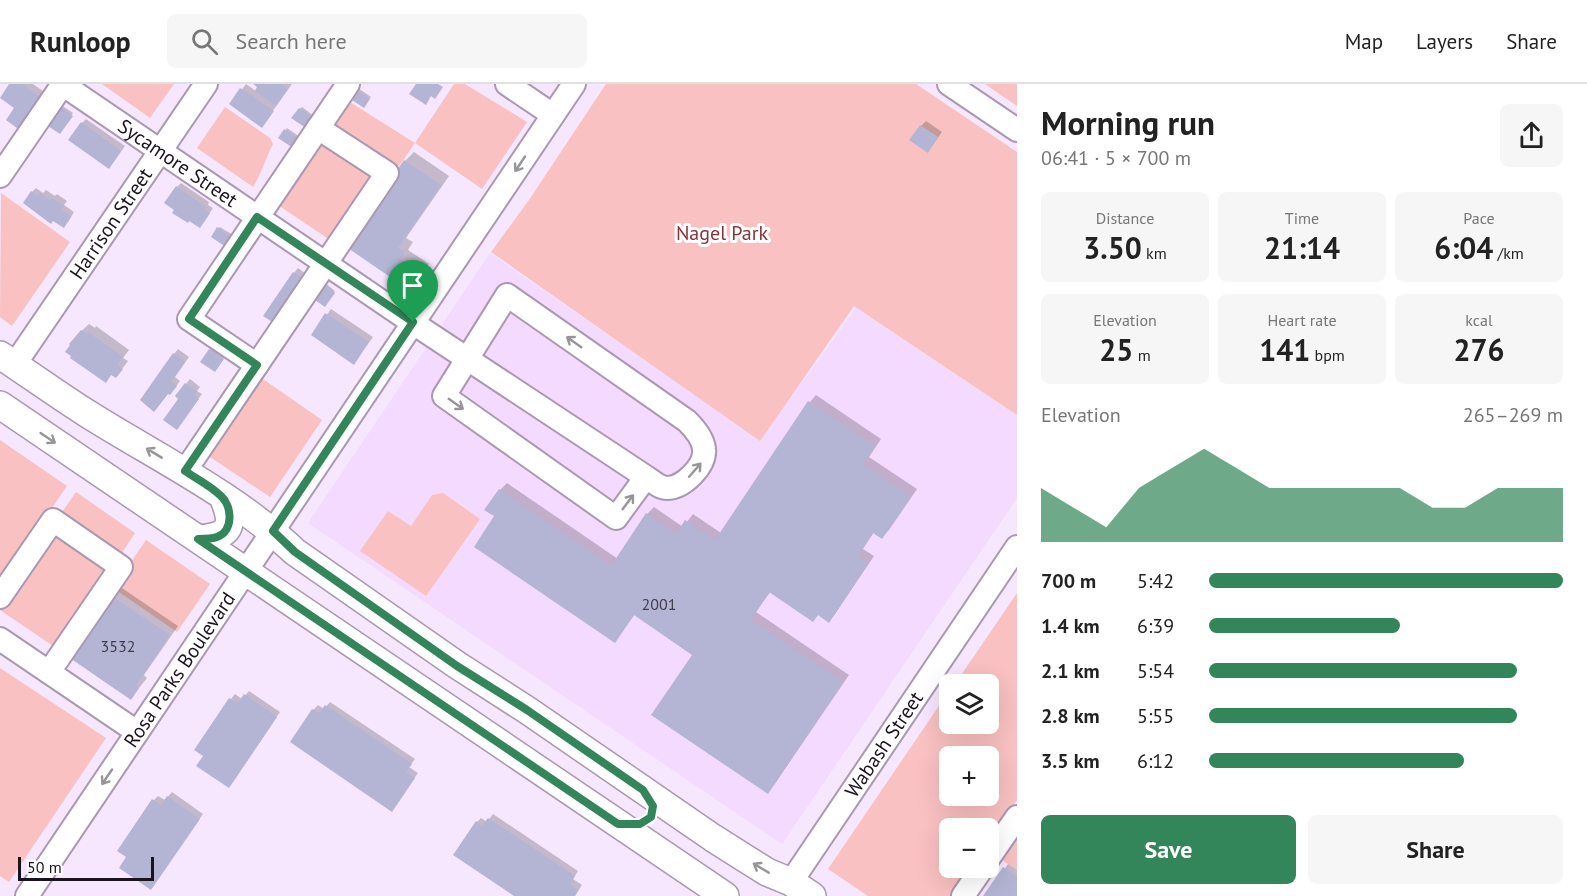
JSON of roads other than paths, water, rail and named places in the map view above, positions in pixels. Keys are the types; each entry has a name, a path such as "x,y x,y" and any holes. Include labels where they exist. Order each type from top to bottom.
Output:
{"main road":[{"path":"7,360 87,414 185,471 273,531 295,552 457,666 527,710 713,838 767,872 801,889"},
{"path":"0,405 725,896"},
{"path":"198,539 218,537 227,529 230,516 223,497"},
{"path":"618,824 640,824 651,817 653,806 643,790"},
{"path":"689,872 686,854 688,845 697,837 713,838"}],"street":[{"name":"Sycamore Street","path":"62,84 326,264 467,358 646,477 664,488 677,486 702,462 704,449 698,433 687,421 507,296 467,358"},
{"path":"0,176 62,84"},
{"name":"Harrison Street","path":"7,360 160,151 206,84"},
{"path":"257,365 189,319 348,84"},
{"path":"507,84 553,115"},
{"name":"Rosa Parks Boulevard","path":"27,896 574,84"},
{"path":"949,84 1017,129"},
{"path":"185,471 387,174 318,128"},
{"path":"467,358 444,396 616,518 646,477"},
{"path":"0,597 53,520 121,567 49,672"},
{"name":"Wabash Street","path":"801,889 1017,546"},
{"path":"0,639 137,732"},
{"path":"999,843 1017,817"},
{"path":"963,896 975,878"}],"park label":[{"name":"Nagel Park","path":"722,233"}]}
